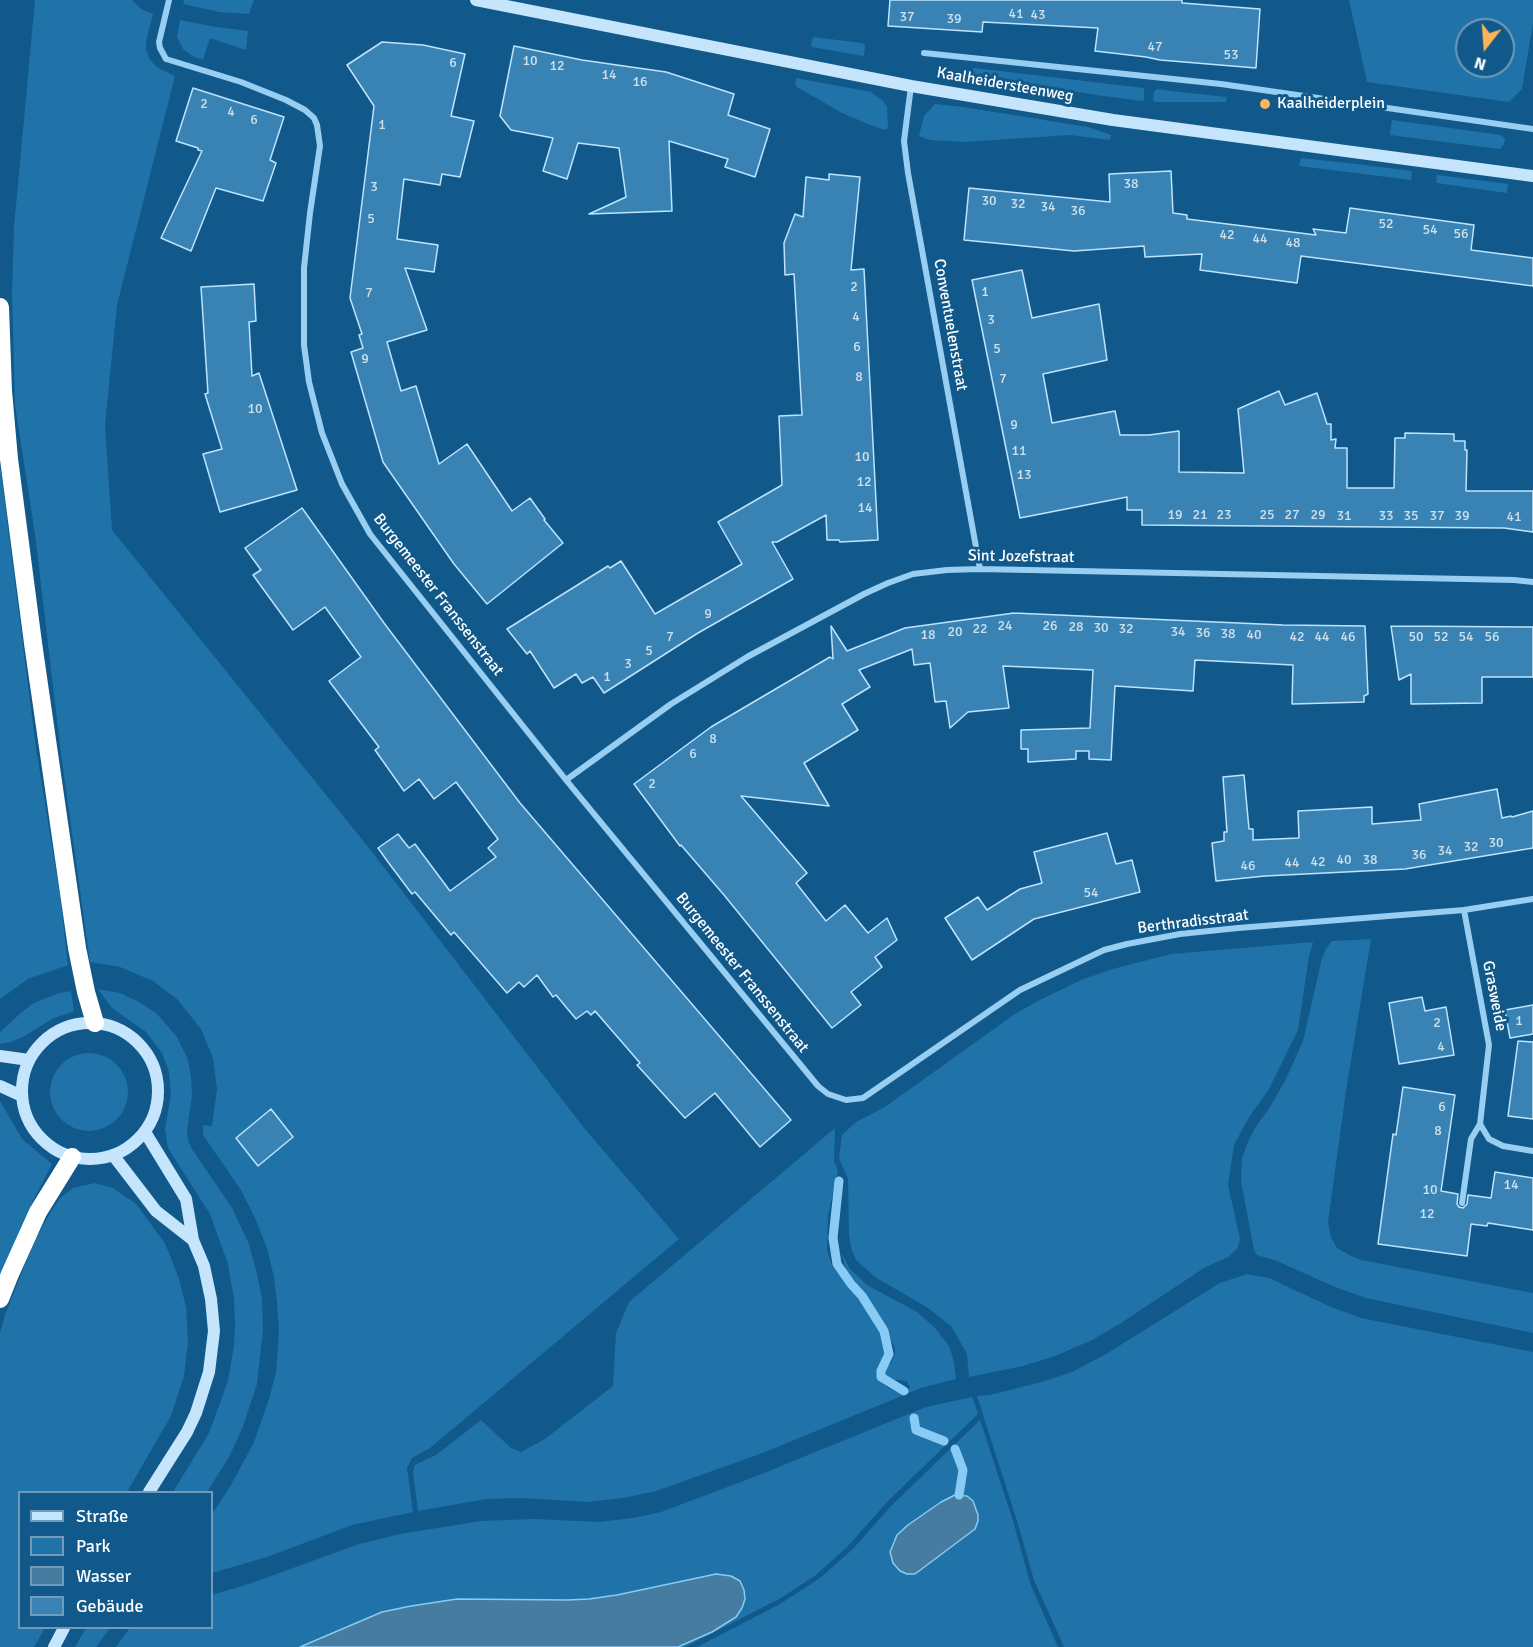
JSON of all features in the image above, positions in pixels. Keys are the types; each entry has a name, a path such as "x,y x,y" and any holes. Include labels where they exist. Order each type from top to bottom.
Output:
{"highway":[{"path":"0,307 3,391 9,459 33,643 79,957 95,1023"},
{"path":"0,1299 38,1212 72,1157"}],"street":[{"name":"Burgemeester Franssenstraat","path":"169,0 159,42 166,59 241,82 286,100 305,110 314,118 317,125 320,146 304,268 304,345 309,382 322,433 342,484 370,534 566,780 818,1086 828,1094"},
{"name":"Kaalheidersteenweg","path":"476,0 911,86 1113,120 1533,176"},
{"name":"Kaalheidersteenweg","path":"924,53 1221,84 1533,129"},
{"name":"Conventuelenstraat","path":"911,86 904,141 908,173 980,569"},
{"name":"Sint Jozefstraat","path":"566,780 671,704 747,657 864,594 913,574 980,569 1533,582"},
{"name":"Berthradisstraat","path":"828,1094 846,1100 863,1098 1020,990 1104,950 1180,934 1464,910 1533,898"},
{"name":"Grasweide","path":"1462,1203 1471,1139 1480,1124 1490,1045 1464,910"},
{"path":"95,1023 116,1027 134,1038 148,1054 156,1073 159,1093 155,1114 145,1132 125,1150 99,1159 86,1159 72,1157 56,1150 43,1140 32,1127 25,1112 22,1084 29,1060 40,1044 56,1032 75,1024 95,1023"},
{"path":"0,1056 29,1060"},
{"path":"0,1086 22,1096"},
{"path":"1480,1124 1489,1139 1503,1146 1533,1151"},
{"path":"145,1132 186,1199 193,1240 204,1266 212,1299 214,1331 209,1372 196,1413 150,1491"},
{"path":"113,1155 156,1211 193,1240"},
{"path":"54,1647 63,1629"}],"green space":[{"path":"35,0 132,0 141,9 153,14 146,41 150,60 158,68 175,76 117,305 105,425 112,530 369,848 584,1128 679,1239 430,1448 412,1458 407,1468 413,1512 352,1525 267,1557 213,1573 213,1512 254,1442 276,1373 279,1330 274,1277 267,1248 241,1190 203,1135 203,1125 212,1126 217,1089 213,1058 201,1029 177,999 153,981 120,967 90,962 61,754 35,534 15,405 12,292 14,227"},
{"path":"184,0 254,0 249,14 219,12 183,4"},
{"path":"1349,0 1533,0 1533,23 1522,89 1509,102 1367,82"},
{"path":"180,20 248,31 246,50 210,38 203,60 194,57 183,49 177,37"},
{"path":"813,37 862,43 865,45 864,55 812,47"},
{"path":"974,68 1144,88 1144,100 1096,95 973,75 971,71"},
{"path":"796,78 871,92 887,107 888,128 885,130 842,113 797,87"},
{"path":"1157,89 1227,97 1226,102 1155,102 1153,101 1154,92"},
{"path":"935,104 1088,127 1111,135 1110,140 1070,135 964,142 930,140 919,136 924,116"},
{"path":"1392,120 1501,135 1505,139 1500,149 1390,135"},
{"path":"1301,158 1412,171 1411,180 1299,166"},
{"path":"1437,175 1508,184 1507,193 1436,183"},
{"path":"0,465 36,748 60,895 68,965 28,979 0,999"},
{"path":"1371,939 1346,1091 1328,1222 1331,1237 1337,1248 1361,1260 1533,1293 1533,1333 1366,1298 1257,1255 1254,1250 1241,1181 1242,1159 1247,1144 1285,1081 1303,1041 1326,949 1332,941"},
{"path":"1313,942 1298,1030 1268,1091 1249,1117 1234,1145 1228,1185 1240,1239 1237,1249 1228,1257 1204,1268 1092,1340 1055,1356 1023,1366 969,1377 967,1354 951,1326 928,1308 875,1277 856,1260 849,1234 848,1179 839,1158 842,1135 856,1122 885,1107 1015,1014 1081,980 1171,954"},
{"path":"98,989 120,993 139,1002 156,1013 177,1037 188,1060 191,1078 192,1096 187,1130 188,1140 232,1208 249,1244 262,1299 263,1330 257,1384 242,1429 229,1457 208,1491 174,1491 209,1433 228,1381 235,1324 234,1299 228,1264 210,1214 168,1148 165,1129 171,1094 169,1072 162,1053 146,1032 112,1008"},
{"path":"71,991 74,1011 52,1019 23,1037 0,1044 0,1032 23,1011 34,1003"},
{"path":"89,1053 104,1056 116,1065 125,1077 128,1092 125,1107 116,1119 104,1128 89,1131 74,1128 62,1119 53,1107 50,1092 53,1077 62,1065 74,1056"},
{"path":"0,1101 22,1139 52,1164 0,1277"},
{"path":"835,1128 834,1161 838,1171 828,1215 827,1250 832,1266 856,1293 881,1331 885,1350 878,1371 879,1378 894,1391 902,1392 910,1388 907,1381 889,1379 886,1376 886,1369 892,1362 895,1347 868,1299 847,1272 841,1252 850,1269 867,1285 917,1312 935,1328 949,1346 956,1379 921,1388 760,1454 656,1491 588,1502 522,1498 486,1499 418,1511 413,1472 415,1465 436,1455 481,1420 511,1448 521,1452 545,1439 613,1386 616,1333 629,1302"},
{"path":"95,1183 113,1188 136,1204 164,1242 179,1279 186,1307 188,1342 184,1376 171,1416 128,1491 18,1491 18,1629 44,1629 34,1647 0,1647 0,1333 34,1242 60,1198 73,1188"},
{"path":"1247,1274 1269,1278 1331,1307 1361,1318 1533,1352 1533,1647 1064,1647 1034,1580 977,1396 1038,1383 1072,1372 1106,1354 1220,1283"},
{"path":"972,1397 978,1414 889,1500 847,1547 816,1575 781,1598 685,1647 678,1647 699,1639 736,1617 745,1599 744,1590 739,1581 731,1576 711,1575 588,1599 457,1599 382,1612 300,1647 116,1647 129,1629 213,1629 213,1595 359,1544 400,1534 481,1521 533,1519 598,1522 633,1518 661,1512 926,1407","holes":["917,1417 920,1426 925,1431 947,1439 946,1442 913,1434 910,1422 913,1418"]},
{"path":"980,1420 1014,1524 1030,1583 1058,1647 697,1647 780,1604 820,1578 853,1549 890,1507","holes":["955,1447 958,1448 966,1468 961,1495 973,1501 975,1529 915,1574 903,1573 893,1563 891,1547 893,1542 908,1525 941,1501 957,1495 961,1475 953,1450"]},
{"path":"85,1629 109,1629 96,1647 75,1647"}],"water":[{"path":"955,1495 967,1496 973,1501 978,1515 975,1529 915,1574 900,1571 893,1563 890,1552 897,1535 941,1502"},
{"path":"716,1574 731,1576 740,1581 745,1599 742,1608 736,1617 712,1632 678,1647 300,1647 382,1612 411,1606 457,1599 589,1599"}],"building":[{"path":"890,0 1182,0 1182,3 1260,9 1256,68 1160,60 1095,51 1098,28 983,22 982,32 888,26"},
{"path":"382,42 423,45 465,54 451,116 474,121 460,177 442,174 440,185 404,179 397,239 438,245 434,272 405,268 427,330 387,342 401,391 416,386 439,464 467,444 512,511 530,498 563,543 487,604 454,564 383,462 351,352 363,348 359,335 362,334 350,298 374,106 347,65"},
{"path":"514,46 582,60 666,72 734,94 728,115 770,129 755,177 725,167 728,159 669,141 672,211 589,214 626,197 619,148 578,143 567,179 543,171 553,138 511,130 500,116"},
{"path":"193,88 284,117 270,160 276,163 263,201 216,188 191,251 161,238 202,151 176,141"},
{"path":"1171,171 1173,213 1187,215 1187,219 1316,235 1313,229 1346,233 1350,208 1474,225 1471,250 1533,258 1533,286 1301,256 1297,283 1200,270 1202,254 1145,257 1144,246 1074,251 964,240 969,188 1110,202 1109,174"},
{"path":"829,174 860,177 851,270 864,269 878,540 840,542 839,540 827,540 826,515 777,542 772,542 793,579 698,633 604,693 593,677 582,683 576,674 554,688 530,651 527,654 507,629 608,566 610,568 621,561 655,614 742,564 718,522 782,485 779,416 802,415 794,274 785,275 784,243 795,214 803,217 806,177 829,180"},
{"path":"1022,270 1032,318 1099,304 1107,360 1043,374 1052,423 1115,411 1120,435 1149,435 1179,431 1179,472 1244,473 1238,409 1279,391 1285,405 1317,393 1327,424 1331,424 1331,440 1336,439 1335,448 1347,448 1347,488 1394,488 1395,438 1405,438 1405,433 1454,434 1454,441 1465,441 1465,450 1467,450 1466,491 1533,491 1533,532 1504,528 1142,525 1142,510 1127,510 1127,497 1020,518 972,280"},
{"path":"254,284 256,321 249,322 252,376 259,373 297,490 220,512 203,454 222,449 205,394 208,393 201,287"},
{"path":"302,508 384,623 520,803 791,1120 760,1147 715,1093 685,1118 637,1065 640,1063 595,1011 591,1015 587,1011 576,1019 556,995 553,997 537,975 524,987 519,982 507,993 454,932 451,935 415,892 412,894 388,862 378,848 398,834 409,848 415,844 450,891 496,857 488,848 498,839 456,782 434,799 419,779 404,791 375,750 379,747 329,681 361,657 325,607 293,630 253,575 261,570 245,548"},
{"path":"1014,613 1283,625 1365,626 1368,694 1364,696 1364,702 1292,704 1293,665 1195,660 1193,691 1115,686 1111,760 1089,759 1089,751 1076,751 1076,759 1028,762 1028,749 1021,749 1021,730 1090,728 1093,670 1003,666 1009,708 968,712 950,728 946,701 935,702 930,663 914,665 912,649 859,670 870,687 842,704 858,730 804,763 829,806 741,796 807,873 796,883 826,921 845,905 868,933 887,918 897,940 875,957 882,967 851,992 861,1005 832,1028 724,895 680,846 634,784 711,727 830,657 833,659 831,626 847,651 905,628"},
{"path":"1391,626 1533,627 1533,677 1482,677 1482,703 1411,704 1411,674 1399,680"},
{"path":"1244,775 1249,829 1253,829 1253,840 1299,838 1298,811 1372,807 1372,824 1421,820 1419,804 1497,789 1502,818 1533,811 1533,848 1405,869 1265,876 1216,881 1212,843 1224,841 1224,832 1227,832 1223,777"},
{"path":"1107,833 1116,864 1132,860 1140,892 1034,919 972,960 945,918 978,897 987,910 1020,889 1042,883 1034,852"},
{"path":"1422,997 1425,1011 1446,1007 1454,1055 1399,1064 1389,1003"},
{"path":"1533,1005 1533,1034 1510,1038 1505,1010"},
{"path":"1518,1041 1533,1042 1533,1119 1508,1116"},
{"path":"1403,1087 1455,1095 1441,1191 1458,1194 1457,1204 1463,1208 1467,1204 1468,1195 1491,1198 1495,1172 1533,1178 1533,1230 1488,1223 1487,1226 1471,1224 1467,1256 1378,1244 1393,1134 1396,1135"},
{"path":"271,1109 293,1137 258,1166 236,1138"}],"waterway":[{"path":"839,1181 833,1238 837,1264 862,1296 884,1331 889,1354 881,1371 881,1377 904,1391"},
{"path":"914,1418 916,1430 944,1441"},
{"path":"955,1449 963,1470 959,1495"}],"place":[{"name":"Kaalheiderplein","path":"1265,104"}]}
